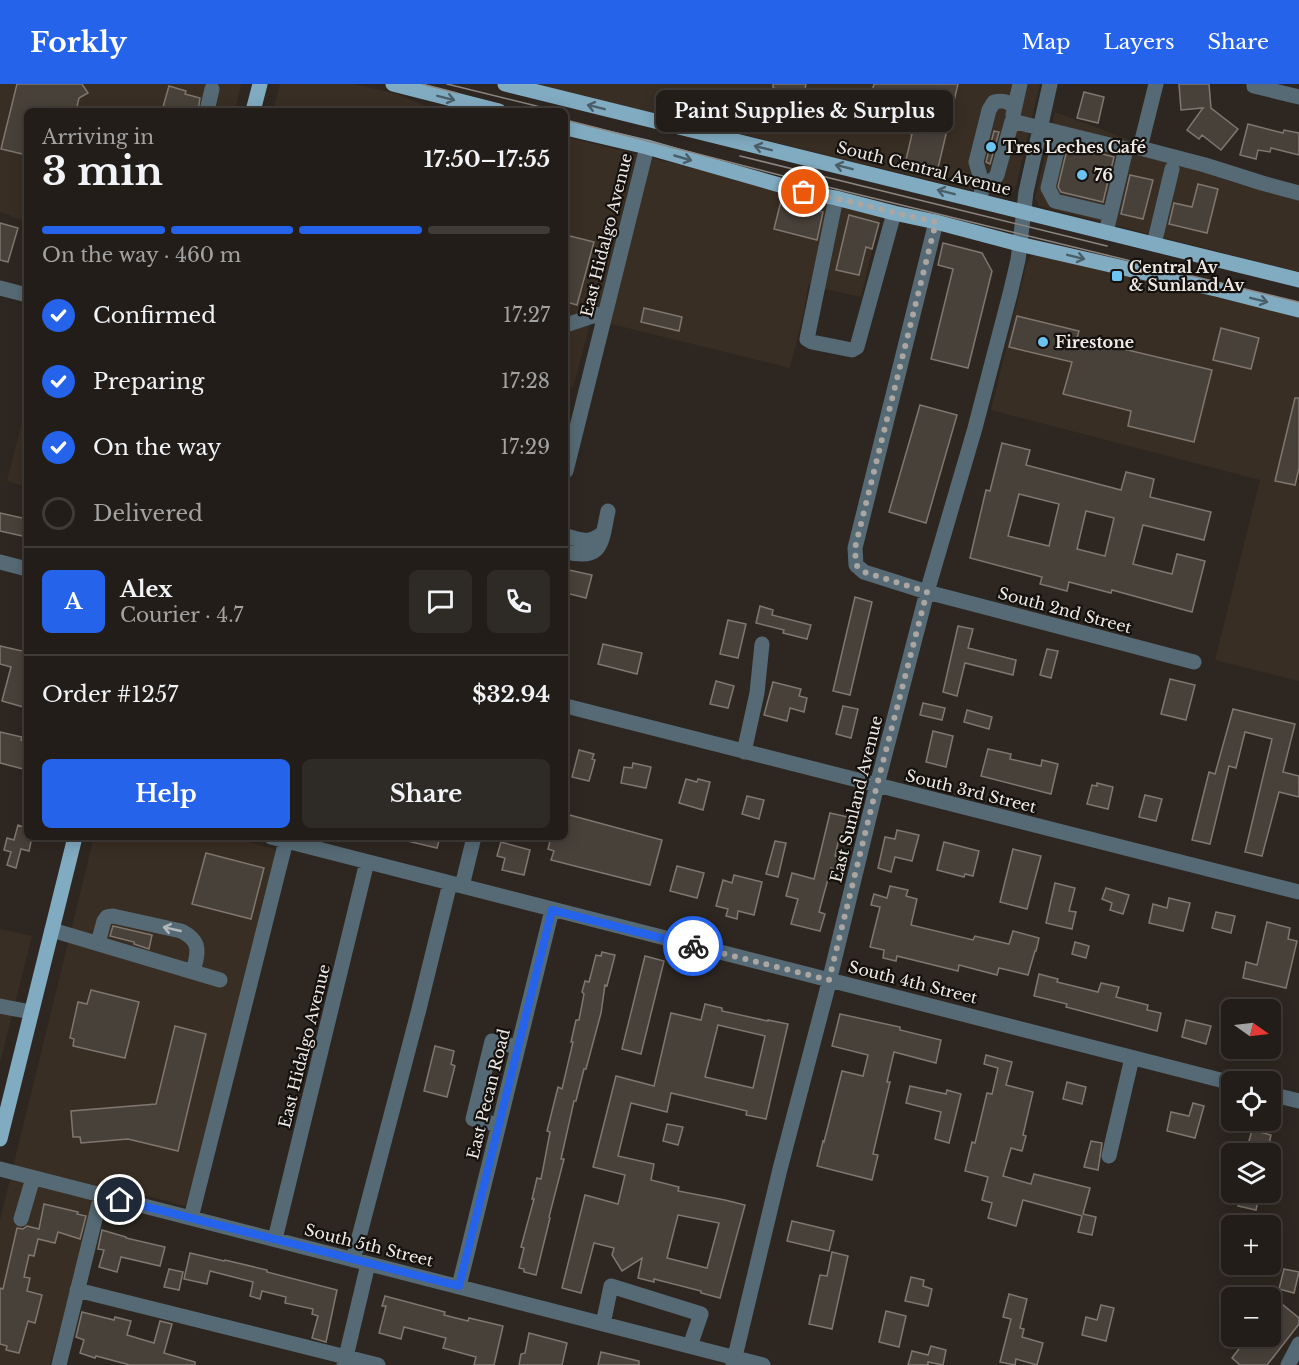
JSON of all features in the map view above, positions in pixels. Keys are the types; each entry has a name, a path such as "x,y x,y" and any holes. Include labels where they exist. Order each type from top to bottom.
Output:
{"main road":[{"path":"254,108 260,84"},
{"path":"393,84 487,108"},
{"name":"South Central Avenue","path":"505,84 721,137 981,193 1024,211 1299,280"},
{"path":"568,128 647,147 804,192 1299,310"},
{"path":"0,1139 74,840"}],"street":[{"path":"981,193 997,175 1020,84"},
{"name":"East Sunland Avenue","path":"734,1361 877,785 927,592 975,428 1007,305 1018,260 1026,192 1050,84"},
{"path":"1156,84 1140,148 1299,193"},
{"path":"1254,85 1299,98"},
{"path":"208,108 212,89"},
{"path":"981,193 976,162 989,110 994,102 1007,102 1013,115 1040,129 1125,149 1106,232"},
{"path":"721,137 728,111"},
{"path":"1061,134 1048,188 1055,201 1110,214"},
{"name":"East Hidalgo Avenue","path":"568,463 647,147"},
{"path":"1154,244 1172,169"},
{"path":"836,198 807,339 812,342 852,350 857,347 894,213"},
{"name":"South 2nd Street","path":"936,222 855,548 856,565 864,572 927,592 1194,662"},
{"path":"0,288 24,294"},
{"path":"568,325 605,312"},
{"path":"568,552 583,555 593,553 598,548 608,511"},
{"path":"568,536 591,541 604,532"},
{"path":"0,562 24,568"},
{"path":"744,752 757,693 762,644"},
{"name":"South 3rd Street","path":"568,707 1299,892"},
{"path":"191,1218 278,840"},
{"name":"South 4th Street","path":"282,840 1221,1080"},
{"path":"345,1361 361,1262 419,1009 456,885 473,840"},
{"name":"East Hidalgo Avenue","path":"275,1239 367,862"},
{"name":"East Pecan Road","path":"459,1286 552,910"},
{"path":"98,943 104,921 107,917 113,916 181,932 190,935 197,946 193,972"},
{"path":"52,930 220,980"},
{"path":"0,1006 31,1012"},
{"path":"499,1125 473,1119 492,1041 518,1047"},
{"path":"1109,1156 1132,1058"},
{"path":"1281,1097 1299,1101"},
{"name":"South 5th Street","path":"0,1169 690,1346 734,1361 763,1365"},
{"path":"21,1220 33,1178"},
{"path":"59,1365 101,1195"},
{"path":"603,1324 611,1286 701,1314 690,1346"},
{"path":"77,1290 345,1361 378,1365"},
{"path":"1288,1365 1299,1344"}],"shaded area":[{"path":"0,84 241,84 236,108 24,108 24,220 0,212"},
{"path":"280,84 354,84 397,94 431,108 274,108"},
{"path":"533,84 1040,84 1015,190 1008,197 1003,198"},
{"path":"1055,112 1135,142 1169,160 1234,183 1299,198 1299,272 1039,206 1035,198"},
{"path":"568,137 881,214 861,297 808,285 804,312 790,368 591,319 573,388 568,387"},
{"path":"1040,253 1299,317 1299,681 1215,660 1260,480 991,410 1027,263 1031,257"},
{"path":"24,415 24,486 7,481"},
{"path":"93,840 240,840 278,850 189,1207 99,1183 50,1365 0,1365 0,1220"},
{"path":"0,929 32,936 0,1063"}],"building":[{"path":"17,84 82,84 88,93 79,98 77,108 24,108 24,154 1,149"},
{"path":"773,84 806,84 804,95 773,88"},
{"path":"874,84 958,84 937,172 905,164 912,134 864,122"},
{"path":"1179,84 1209,84 1211,108 1238,129 1221,150 1202,135 1199,139 1187,130 1203,108 1181,110"},
{"path":"169,86 200,98 198,108 163,107"},
{"path":"1084,92 1104,97 1098,123 1077,118"},
{"path":"1248,124 1283,133 1284,130 1299,133 1299,155 1271,148 1270,152 1258,150 1256,159 1240,155"},
{"path":"994,131 999,132 990,164 986,162"},
{"path":"1068,145 1114,157 1103,202 1061,192 1058,187"},
{"path":"1130,175 1153,180 1143,219 1121,214"},
{"path":"1198,184 1218,189 1207,233 1169,224 1174,203 1192,207"},
{"path":"781,201 823,212 817,240 774,229"},
{"path":"849,215 879,223 872,249 866,247 859,275 836,270"},
{"path":"0,223 18,228 8,262 0,260"},
{"path":"568,236 594,242 577,305 568,303"},
{"path":"943,243 982,253 992,271 968,368 931,359 953,269 938,265"},
{"path":"644,308 682,317 679,331 641,322"},
{"path":"1017,316 1079,331 1077,338 1212,370 1194,442 1128,426 1131,411 1063,394 1072,362 1009,347"},
{"path":"1221,328 1259,338 1251,369 1213,360"},
{"path":"1295,398 1299,398 1299,468 1295,485 1275,481"},
{"path":"920,405 957,415 926,523 889,512"},
{"path":"1002,443 1030,450 1026,465 1121,490 1126,472 1154,479 1150,497 1211,512 1204,540 1143,525 1133,564 1172,574 1177,554 1205,561 1192,612 1112,590 1111,593 1069,582 1067,591 1040,584 1042,577 970,558 986,490 990,491","holes":["1019,494 1059,504 1049,546 1008,536","1086,511 1114,518 1105,556 1077,549"]},
{"path":"0,513 24,518 24,536 0,531"},
{"path":"569,570 592,575 586,598 568,594"},
{"path":"855,597 872,602 850,695 833,691"},
{"path":"760,606 773,610 772,615 811,625 807,639 756,623"},
{"path":"728,620 746,624 738,658 720,654"},
{"path":"958,626 973,629 968,648 1016,660 1013,675 965,663 957,696 943,692"},
{"path":"603,644 642,653 637,674 598,664"},
{"path":"0,646 24,651 24,707 2,701 11,667 0,664"},
{"path":"1047,649 1058,651 1051,678 1040,675"},
{"path":"1170,679 1195,685 1186,720 1161,714"},
{"path":"716,681 734,686 728,708 710,704"},
{"path":"773,682 801,689 799,696 807,698 804,712 790,708 787,721 764,715"},
{"path":"923,703 945,708 942,720 920,715"},
{"path":"843,706 858,709 851,738 836,734"},
{"path":"1233,709 1295,724 1283,772 1299,776 1299,797 1279,792 1262,856 1245,852 1272,739 1245,732 1236,768 1229,766 1210,844 1192,840 1209,772 1215,774"},
{"path":"967,710 992,717 989,729 964,722"},
{"path":"933,731 953,736 946,767 926,762"},
{"path":"0,732 22,737 24,769 0,763"},
{"path":"988,749 1011,754 1010,759 1041,766 1042,760 1058,764 1051,794 981,776"},
{"path":"579,750 594,754 592,759 595,760 589,781 572,777"},
{"path":"633,763 651,767 646,788 621,783 624,767 632,768"},
{"path":"686,779 710,782 703,810 679,803"},
{"path":"1097,783 1113,787 1108,809 1087,804 1092,785 1097,786"},
{"path":"1145,795 1162,799 1156,821 1139,817"},
{"path":"747,796 764,800 759,819 742,814"},
{"path":"830,813 848,817 844,835 840,834 835,856 839,857 836,870 831,868 819,912 825,914 820,931 791,924 798,899 786,896 792,873 814,879"},
{"path":"568,815 662,840 650,885 551,860 554,851 548,849 550,840 568,840"},
{"path":"18,825 24,827 24,840 31,840 29,851 21,849 16,868 7,865 11,852 4,850 7,838 14,840"},
{"path":"897,830 919,835 912,861 895,857 891,872 878,868 885,837 895,839"},
{"path":"407,840 439,840 437,848"},
{"path":"775,841 786,843 778,877 766,874"},
{"path":"501,842 530,850 524,875 502,870 505,858 497,856"},
{"path":"944,842 979,851 973,876 965,874 964,877 937,870"},
{"path":"1013,849 1041,856 1027,909 1000,902"},
{"path":"206,853 264,868 251,919 192,904"},
{"path":"677,866 704,873 697,898 670,891"},
{"path":"734,875 762,882 754,915 738,911 737,919 726,916 728,909 716,906 723,880 732,883"},
{"path":"1055,883 1075,888 1069,911 1076,912 1072,929 1046,923"},
{"path":"890,886 908,890 906,896 917,899 911,925 973,940 975,936 1009,944 1013,931 1039,938 1028,975 999,968 997,975 959,965 958,971 897,956 896,961 883,958 884,950 870,947 880,907 871,905 874,894 887,898"},
{"path":"1106,888 1129,895 1123,914 1110,910 1112,903 1102,899"},
{"path":"1169,898 1190,903 1183,931 1149,923 1153,904 1167,908"},
{"path":"1216,912 1235,916 1231,933 1212,928"},
{"path":"1267,922 1290,928 1288,939 1297,941 1286,988 1243,978 1246,962 1257,965"},
{"path":"113,926 152,935 149,949 134,944 134,942 110,936"},
{"path":"1075,942 1089,946 1086,958 1072,954"},
{"path":"602,952 615,955 607,986 605,985 601,1013 586,1069 584,1069 576,1101 574,1101 561,1159 564,1159 536,1275 519,1268 524,1248 521,1247 534,1199 532,1199 537,1178 541,1179 550,1132 547,1131 558,1087 562,1089 576,1020 579,1020 585,981 589,982 596,955 601,956"},
{"path":"645,956 664,961 641,1054 622,1049"},
{"path":"1039,974 1058,979 1057,982 1098,992 1101,983 1119,987 1116,997 1148,1005 1147,1010 1161,1013 1157,1031 1066,1007 1067,1004 1034,996"},
{"path":"91,990 139,1002 125,1058 73,1046 74,1039 70,1038 78,1002 87,1004"},
{"path":"705,1004 722,1008 722,1011 788,1024 766,1119 746,1115 747,1111 671,1093 667,1112 631,1103 618,1156 654,1164 651,1180 679,1187 678,1191 745,1205 720,1298 654,1279 654,1282 638,1278 642,1258 622,1271 612,1255 614,1248 594,1243 581,1293 562,1288 585,1195 618,1204 625,1175 593,1167 616,1076 654,1086 671,1013 701,1020","holes":["718,1025 765,1036 753,1088 705,1077","678,1215 719,1223 707,1268 667,1258"]},
{"path":"840,1014 900,1027 900,1030 941,1040 936,1063 894,1052 887,1082 890,1082 873,1154 878,1155 872,1180 817,1166 842,1071 863,1076 868,1055 832,1046"},
{"path":"1186,1020 1211,1026 1206,1044 1182,1037"},
{"path":"175,1026 206,1034 178,1151 128,1139 81,1143 80,1137 73,1137 71,1111 156,1104"},
{"path":"435,1046 454,1051 451,1064 455,1066 447,1097 424,1091"},
{"path":"986,1055 1012,1062 1006,1085 1033,1092 1023,1135 1026,1136 1022,1151 1011,1148 1003,1176 1031,1184 1034,1174 1090,1188 1083,1214 1096,1217 1092,1235 1078,1232 1082,1216 1023,1200 1016,1226 988,1218 992,1203 982,1200 988,1177 965,1171 972,1142 975,1143 987,1093 992,1094 998,1068 984,1064"},
{"path":"1067,1082 1086,1087 1082,1104 1063,1099"},
{"path":"910,1086 946,1094 947,1090 961,1094 949,1143 935,1139 941,1112 906,1103"},
{"path":"1193,1103 1204,1106 1195,1138 1167,1131 1171,1112 1189,1116"},
{"path":"667,1124 683,1127 678,1145 663,1141"},
{"path":"1252,1131 1271,1135 1269,1143 1248,1143"},
{"path":"1091,1141 1102,1143 1098,1170 1084,1167"},
{"path":"1239,1203 1258,1203 1256,1210 1238,1206"},
{"path":"44,1204 86,1216 80,1239 58,1232 55,1243 38,1239 34,1256 29,1255 24,1277 30,1278 27,1291 42,1295 35,1323 28,1321 19,1353 6,1350 7,1346 0,1344 0,1288 3,1289 17,1228 23,1229 27,1226 39,1229"},
{"path":"792,1221 834,1231 829,1251 787,1241"},
{"path":"102,1230 165,1247 160,1266 121,1257 117,1272 99,1267 104,1250 98,1249"},
{"path":"832,1252 848,1256 832,1329 809,1324 820,1275 827,1276"},
{"path":"190,1253 267,1270 267,1272 337,1290 326,1342 312,1338 318,1316 312,1314 313,1309 285,1303 286,1297 262,1291 260,1299 250,1296 253,1282 210,1271 207,1284 184,1279"},
{"path":"169,1269 183,1272 179,1290 164,1287"},
{"path":"1284,1269 1299,1272 1294,1293 1280,1287"},
{"path":"911,1277 924,1280 923,1286 932,1289 928,1306 905,1301"},
{"path":"1009,1294 1027,1299 1020,1328 1024,1329 1022,1337 1043,1343 1037,1365 1016,1359 1015,1365 1000,1362 1011,1319 1003,1317"},
{"path":"385,1296 445,1312 444,1315 503,1326 494,1365 474,1365 476,1357 443,1348 446,1338 404,1327 401,1339 379,1333 386,1306 382,1306"},
{"path":"1281,1303 1299,1318 1299,1324 1267,1365 1240,1365 1232,1358 1240,1347 1281,1347"},
{"path":"1101,1305 1114,1308 1106,1341 1082,1335 1086,1317 1097,1320"},
{"path":"886,1311 906,1316 899,1347 879,1342"},
{"path":"82,1312 114,1320 115,1317 131,1321 127,1335 154,1343 160,1321 172,1324 164,1353 195,1362 195,1365 130,1365 80,1353 84,1340 76,1337"},
{"path":"529,1333 567,1343 562,1365 519,1365 521,1354 525,1353"},
{"path":"931,1346 946,1350 943,1365 928,1362 928,1365 908,1365 912,1351 928,1355"},
{"path":"601,1352 639,1361 639,1365 598,1365"}],"tram line":[{"path":"422,84 457,93"},
{"path":"447,84 545,108"},
{"path":"568,121 795,179 1299,302"},
{"path":"740,156 1107,246"}],"way so far":[{"path":"693,946 829,980 927,592 864,572 856,565 855,548 936,222 804,192"}],"place":[{"name":"Tres Leches Café","path":"991,147"},
{"name":"76","path":"1082,175"},
{"name":"Paint Supplies & Surplus","path":"804,192"},
{"name":"Central Av & Sunland Av","path":"1117,276"},
{"name":"Firestone","path":"1043,342"}],"route":[{"path":"120,1200 459,1286 552,910 693,946"}]}
